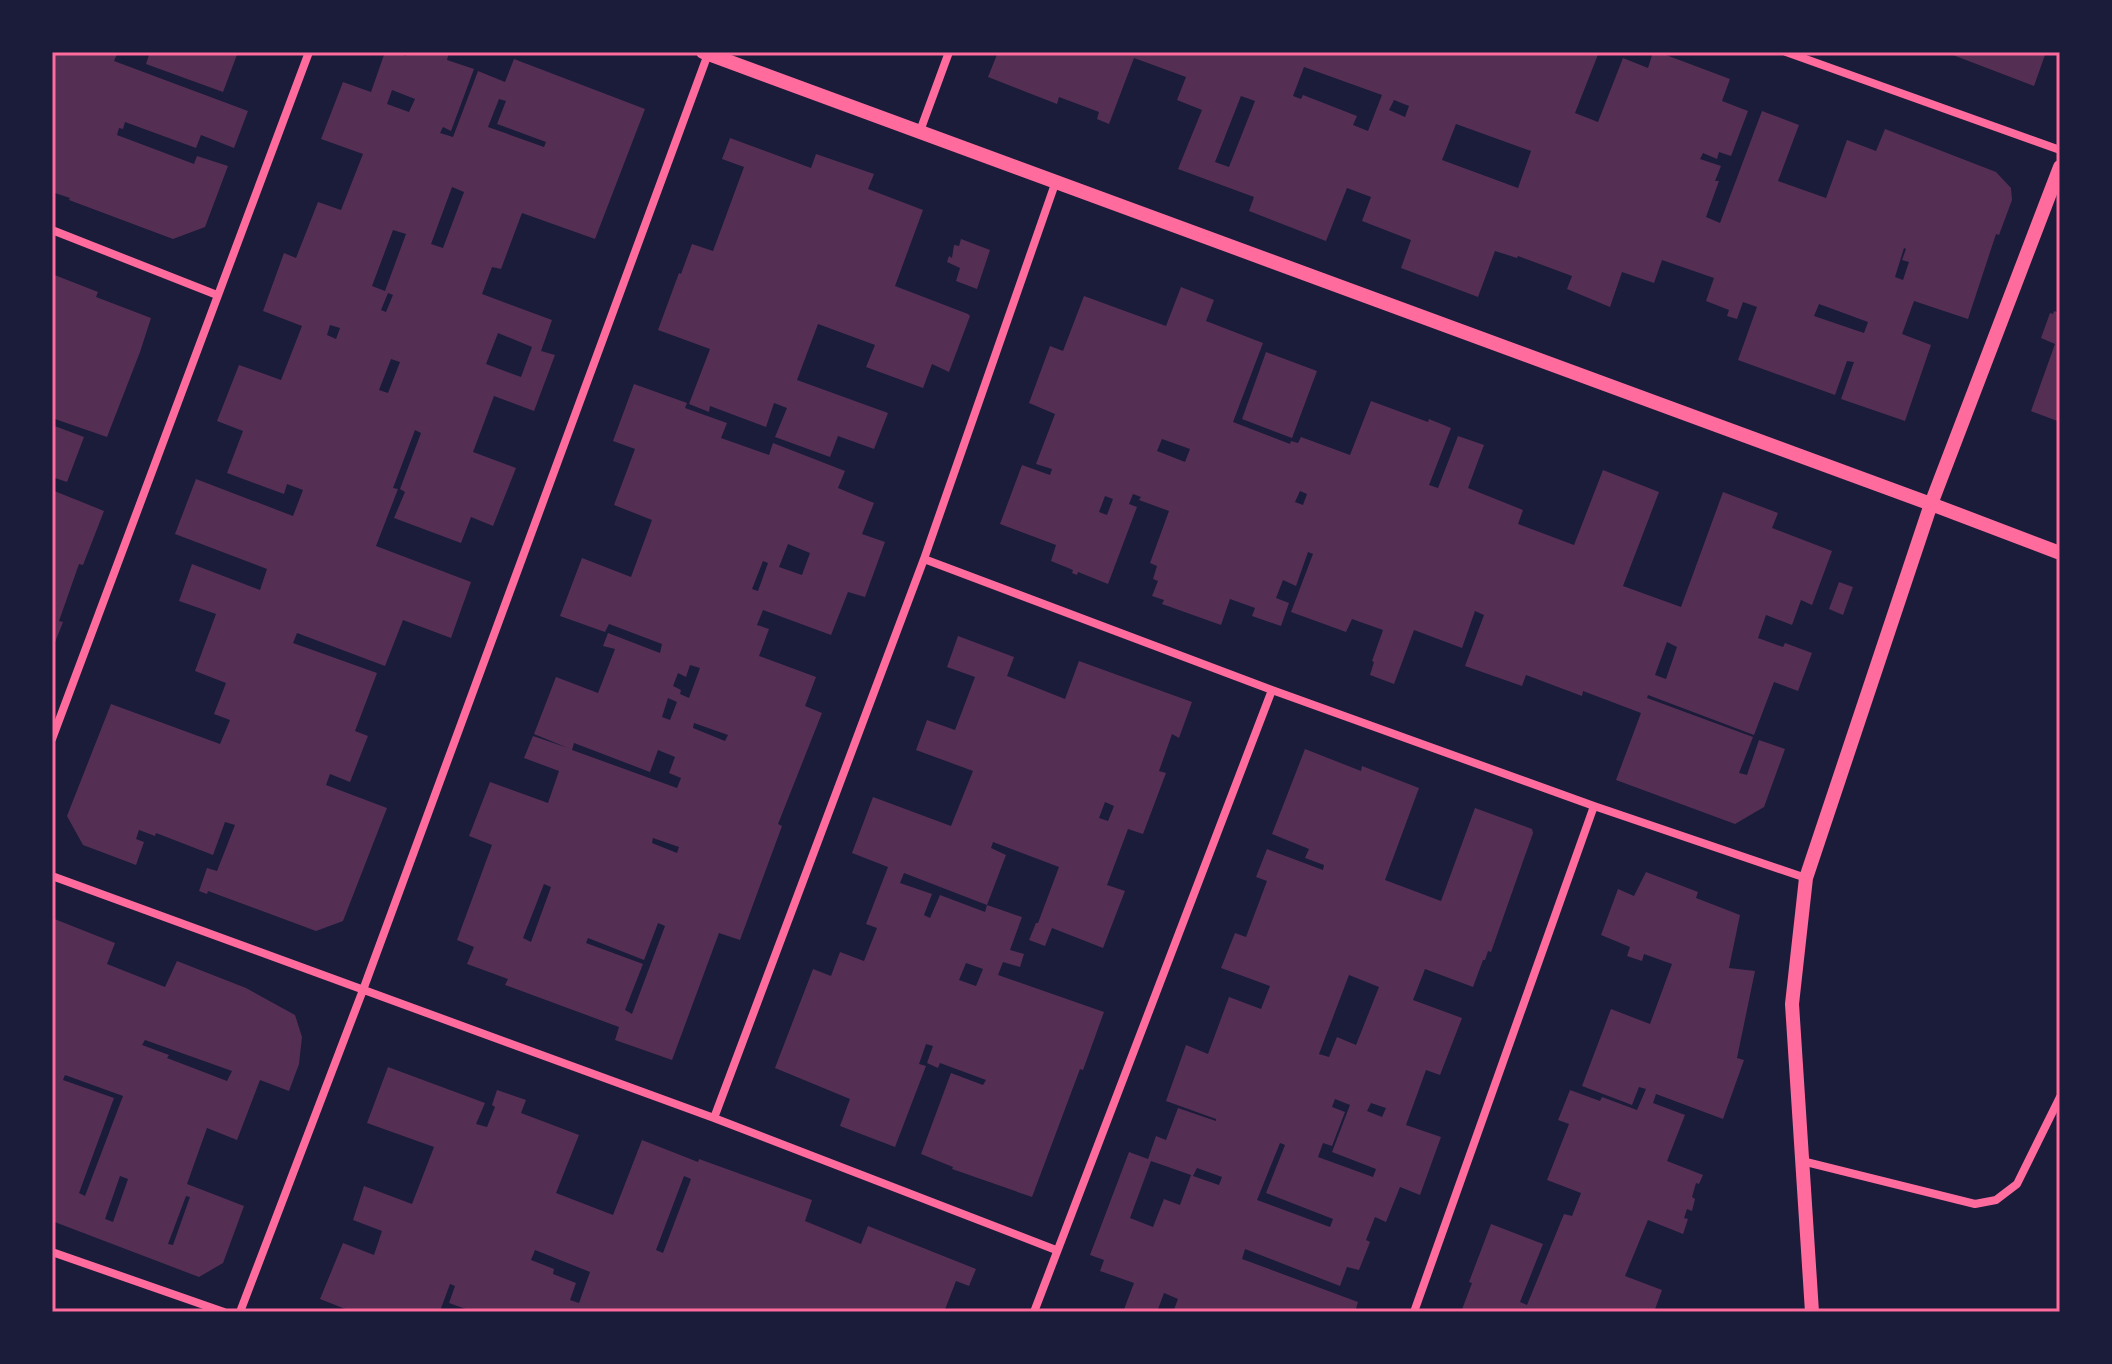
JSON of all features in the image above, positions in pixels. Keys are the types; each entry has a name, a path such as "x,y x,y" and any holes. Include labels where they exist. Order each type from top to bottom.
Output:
{"street":[{"path":"52,739 309,52"},
{"path":"920,131 949,52"},
{"path":"1786,52 2060,150"},
{"path":"240,1312 363,990 706,53 2060,553"},
{"path":"1812,1312 1792,1004 1806,878 1931,504 2060,167"},
{"path":"714,1118 924,559 1056,181"},
{"path":"52,230 217,295"},
{"path":"924,559 1272,690 1594,806 1806,878"},
{"path":"1034,1312 1272,690"},
{"path":"1414,1312 1594,806"},
{"path":"52,876 714,1118 1056,1250"},
{"path":"1802,1161 1975,1204 1996,1200 2017,1184 2060,1097"},
{"path":"52,1252 224,1312"}],"building":[{"path":"52,52 118,52 114,61 248,111 234,148 201,135 196,148 125,122 123,129 119,128 117,135 194,164 197,156 228,166 205,227 173,239 52,192"},
{"path":"150,52 238,52 223,92 146,64"},
{"path":"385,52 406,56 408,52 449,52 447,60 474,69 451,131 443,127 440,133 453,137 478,71 505,82 514,59 645,109 595,239 522,213 501,269 492,267 482,294 552,320 541,351 555,355 534,411 494,396 473,452 516,468 493,526 471,517 461,543 394,518 405,492 400,489 421,433 415,430 393,488 398,489 376,546 471,582 451,638 403,620 385,666 297,633 293,643 377,673 355,731 368,736 350,782 330,774 326,785 387,808 343,921 316,931 208,891 207,894 199,891 207,868 217,871 235,825 225,822 213,855 156,833 155,836 139,830 136,839 144,842 136,865 83,845 67,816 111,704 220,744 230,720 214,714 226,683 195,671 216,614 179,601 192,564 260,590 267,569 175,534 196,479 293,516 303,490 287,484 284,494 227,473 243,431 217,421 239,365 281,380 302,326 263,311 284,253 296,258 318,202 341,210 363,154 321,139 343,82 371,92","holes":["392,90 415,99 409,112 387,104","499,99 506,101 497,124 546,142 544,147 488,127","452,187 464,192 443,248 431,244","393,230 406,234 385,291 372,286","388,293 393,295 386,312 381,310","330,325 340,328 336,339 327,335","498,333 532,347 521,377 486,364","391,359 400,362 388,393 379,390"]},
{"path":"998,52 1599,52 1575,113 1598,122 1623,58 1648,68 1653,52 1658,52 1730,79 1722,101 1748,111 1731,156 1719,152 1717,159 1703,153 1700,159 1721,166 1706,217 1720,223 1762,111 1799,125 1778,181 1826,198 1847,140 1876,151 1885,129 1996,172 2011,188 2012,200 1999,235 1996,234 1968,319 1914,301 1902,334 1931,345 1905,421 1841,399 1854,362 1847,361 1835,395 1738,360 1757,307 1743,302 1737,319 1727,316 1729,310 1706,301 1714,278 1662,260 1654,283 1622,272 1610,307 1567,289 1572,276 1495,251 1478,297 1401,268 1411,240 1362,221 1371,197 1347,188 1326,241 1249,211 1254,197 1178,169 1202,110 1177,100 1186,77 1134,58 1109,124 1097,119 1099,112 1059,97 1057,104 988,77","holes":["1304,67 1382,95 1368,131 1353,125 1357,116 1303,95 1301,99 1293,96","1241,96 1255,101 1229,167 1215,162","1394,100 1409,106 1405,117 1389,110","1456,124 1531,151 1518,188 1442,160","1904,248 1902,260 1909,262 1903,280 1895,277","1819,304 1868,322 1864,333 1814,316"]},
{"path":"1945,52 2046,52 2034,86"},
{"path":"730,138 811,168 816,154 874,174 868,189 923,210 895,286 970,316 949,372 932,364 923,388 866,367 875,345 818,324 797,380 888,413 874,449 838,436 830,457 775,437 787,408 774,403 766,427 710,406 709,412 689,404 710,349 658,330 692,244 713,251 744,167 722,159"},
{"path":"961,239 990,250 977,289 956,281 960,268 947,262 949,256 952,258 954,245 959,246"},
{"path":"52,274 98,292 96,297 151,318 107,437 52,418"},
{"path":"1181,287 1214,300 1206,321 1263,343 1233,422 1290,444 1291,441 1298,443 1301,437 1350,455 1371,401 1428,422 1429,419 1451,428 1429,485 1438,488 1458,436 1484,445 1468,488 1523,510 1518,524 1574,545 1603,470 1659,492 1623,586 1681,607 1723,492 1778,513 1772,528 1832,551 1812,605 1801,600 1792,625 1766,615 1758,638 1783,647 1785,643 1812,653 1798,691 1774,682 1754,735 1648,695 1647,698 1753,737 1739,773 1747,775 1759,740 1785,749 1764,807 1735,824 1616,780 1641,713 1583,691 1582,696 1526,675 1522,686 1465,666 1484,615 1475,611 1462,648 1414,630 1394,684 1370,675 1383,630 1352,619 1346,632 1291,612 1313,554 1308,552 1296,586 1283,580 1276,598 1289,603 1281,626 1252,616 1255,608 1230,599 1221,625 1162,604 1164,600 1152,596 1158,581 1153,579 1157,566 1150,563 1169,511 1139,500 1141,497 1133,494 1129,504 1137,507 1108,584 1078,572 1077,575 1072,573 1073,570 1051,561 1056,545 1000,524 1022,465 1050,475 1052,469 1036,464 1055,414 1029,403 1050,346 1063,351 1084,296 1166,326","holes":["1162,439 1190,449 1185,462 1157,451","1300,491 1307,494 1303,505 1295,502","1105,496 1113,499 1107,515 1099,512","1667,642 1677,647 1666,679 1655,675"]},
{"path":"2050,313 2060,313 2060,422 2031,411 2055,344 2041,338"},
{"path":"1266,352 1317,371 1292,438 1242,419"},
{"path":"634,384 687,403 685,408 727,423 721,438 769,455 773,443 845,471 838,488 874,503 862,534 885,542 865,597 848,592 831,635 763,610 757,625 769,629 759,656 816,677 805,706 822,713 778,824 782,826 740,940 719,933 672,1060 615,1040 619,1027 505,985 508,979 467,964 474,947 457,940 492,845 469,836 490,782 548,803 559,771 524,758 533,736 568,748 534,734 556,677 598,693 615,649 603,646 608,633 660,653 662,644 609,624 605,632 560,616 582,558 631,577 652,520 614,505 635,449 613,441","holes":["788,544 810,553 802,575 779,567","763,561 768,563 758,591 752,589","690,665 700,668 689,698 673,686 678,673 686,677","668,698 677,702 670,720 662,717","694,723 728,735 725,741 693,728","574,743 650,772 658,750 675,757 669,773 681,778 677,788 572,750","653,838 679,847 677,853 652,843","544,884 551,887 531,942 523,938","658,923 665,926 632,1014 625,1010 643,964 586,943 588,938 644,960"]},
{"path":"52,425 84,437 67,482 52,477"},
{"path":"52,490 104,511 83,565 79,564 52,650"},
{"path":"1839,582 1853,587 1843,615 1829,609"},
{"path":"958,636 1014,657 1007,676 1065,699 1079,661 1192,702 1179,738 1172,734 1159,771 1166,773 1143,834 1128,829 1107,885 1125,891 1103,948 1052,928 1045,946 1029,940 1059,867 993,842 991,848 1006,855 987,905 1022,917 1010,950 1024,954 1020,967 1003,962 998,975 1104,1012 1032,1197 952,1169 921,1154 951,1073 983,1085 986,1080 940,1063 938,1068 927,1063 933,1046 926,1044 919,1064 926,1066 895,1147 840,1126 850,1099 775,1068 813,969 831,976 840,952 864,961 877,928 866,924 888,867 852,853 873,797 951,826 973,771 916,750 927,720 955,730 975,677 947,667","holes":["1105,802 1114,806 1108,821 1099,818","904,873 987,905 985,912 940,895 930,918 924,915 932,894 900,883","966,963 983,969 976,986 959,980"]},
{"path":"1305,749 1361,771 1362,766 1419,788 1385,880 1441,901 1475,808 1532,829 1533,833 1491,952 1488,951 1483,960 1473,987 1425,969 1413,1000 1462,1018 1440,1075 1426,1070 1406,1125 1441,1137 1420,1195 1400,1187 1386,1222 1375,1217 1366,1240 1370,1242 1359,1270 1347,1267 1340,1286 1245,1249 1242,1259 1358,1302 1355,1312 1173,1312 1178,1299 1164,1293 1157,1312 1123,1312 1134,1283 1100,1271 1104,1260 1090,1255 1129,1152 1148,1159 1156,1136 1166,1140 1178,1108 1216,1121 1166,1101 1186,1045 1208,1054 1229,997 1261,1009 1270,986 1221,968 1235,933 1246,937 1267,881 1256,877 1267,849 1323,870 1324,865 1305,858 1309,849 1272,834","holes":["1349,975 1379,987 1356,1045 1337,1037 1329,1057 1319,1054","1335,1099 1350,1105 1332,1152 1376,1169 1373,1177 1318,1157 1323,1143 1332,1146 1345,1112 1332,1107","1371,1103 1386,1108 1382,1117 1367,1111","1280,1143 1285,1145 1266,1193 1333,1219 1330,1227 1257,1200","1151,1161 1191,1175 1180,1205 1164,1199 1153,1227 1130,1218","1197,1168 1222,1177 1219,1185 1193,1176"]},
{"path":"1646,872 1698,892 1696,898 1740,915 1729,968 1755,971 1737,1058 1744,1060 1723,1119 1656,1094 1653,1103 1685,1115 1667,1161 1703,1175 1699,1184 1696,1183 1692,1211 1687,1209 1684,1218 1688,1219 1683,1234 1648,1220 1625,1276 1662,1290 1654,1312 1461,1312 1491,1224 1543,1244 1520,1302 1527,1305 1564,1214 1572,1216 1581,1193 1547,1180 1569,1124 1558,1120 1570,1090 1600,1101 1602,1097 1637,1110 1646,1089 1639,1087 1632,1105 1582,1086 1611,1009 1650,1024 1672,964 1644,954 1642,961 1627,956 1630,947 1601,935 1618,889 1634,896"},
{"path":"52,918 115,943 107,964 165,987 177,961 246,988 295,1015 302,1037 299,1064 289,1091 260,1080 237,1140 207,1128 187,1184 244,1206 223,1263 199,1277 52,1221","holes":["145,1040 232,1071 227,1081 142,1045","65,1075 123,1096 85,1196 79,1193 114,1098 63,1080","120,1176 128,1179 113,1222 105,1219","186,1196 190,1197 173,1245 168,1244"]},
{"path":"388,1067 485,1103 476,1124 487,1127 495,1107 492,1105 497,1090 526,1100 521,1113 579,1135 556,1193 613,1215 642,1140 812,1200 805,1221 861,1244 868,1226 976,1269 969,1286 956,1281 944,1312 474,1312 449,1303 455,1286 450,1284 440,1311 353,1312 320,1299 343,1243 374,1255 382,1231 353,1220 364,1186 412,1204 434,1147 367,1123","holes":["684,1176 691,1179 663,1253 656,1250","535,1250 590,1272 579,1303 570,1300 576,1283 553,1274 554,1269 531,1260"]}]}
